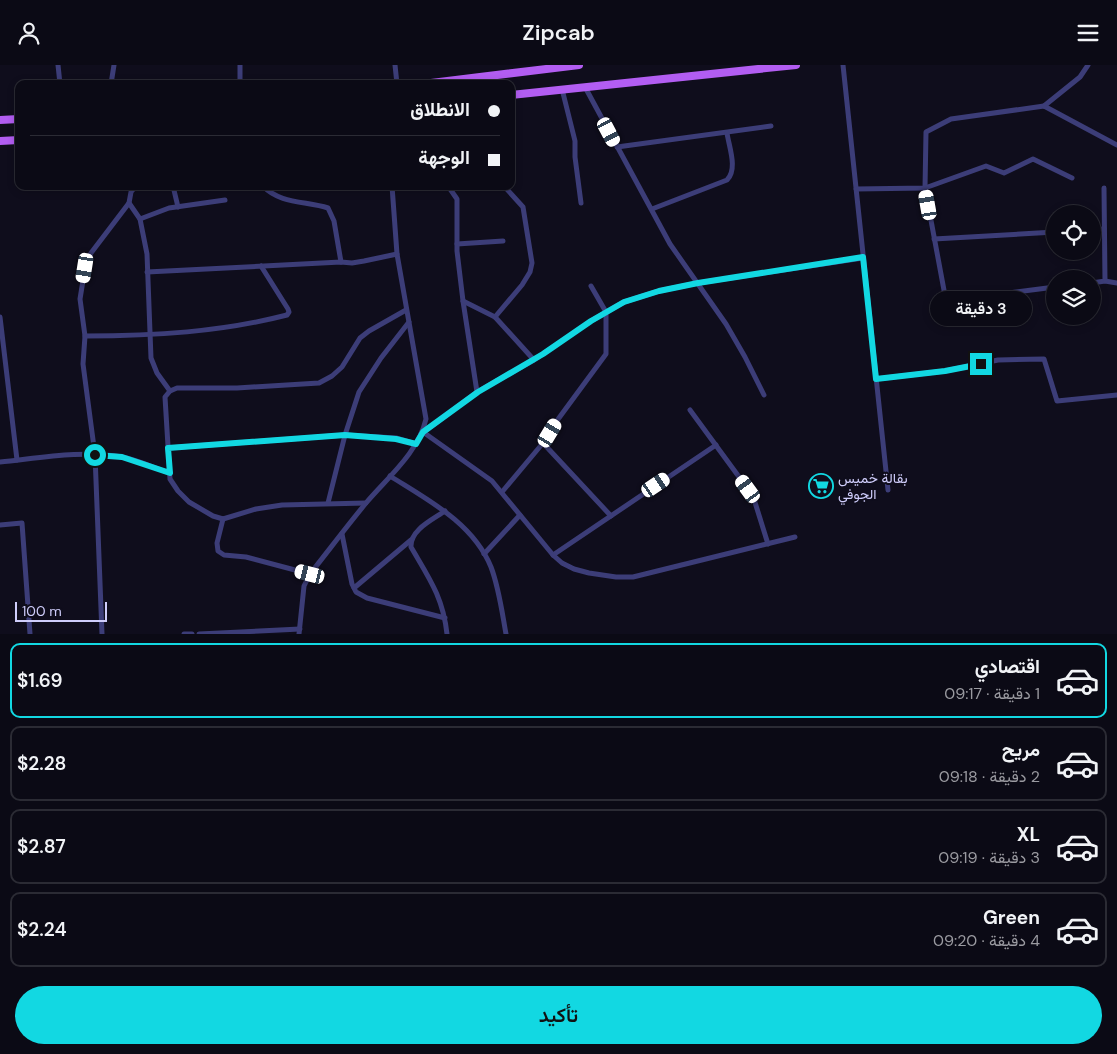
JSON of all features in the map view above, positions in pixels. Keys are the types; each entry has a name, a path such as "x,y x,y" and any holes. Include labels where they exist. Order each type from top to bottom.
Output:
{"main road":[{"path":"469,80 579,65"},
{"path":"515,94 562,88 796,65"},
{"path":"0,120 15,119"},
{"path":"0,141 15,140"}],"street":[{"path":"58,65 60,80"},
{"path":"112,80 114,65"},
{"path":"240,65 240,80"},
{"path":"395,65 397,80"},
{"path":"843,65 888,490"},
{"path":"1046,288 946,301 925,188 926,132 951,119 1044,106 1080,77 1088,65"},
{"path":"584,86 670,244 726,324 764,395"},
{"path":"562,88 575,141 575,157 581,203"},
{"path":"1044,106 1117,145"},
{"path":"617,147 771,126"},
{"path":"652,209 727,180 733,169 727,133"},
{"path":"856,189 925,188 986,165 1004,173 1033,159 1072,178"},
{"path":"1104,188 1105,281"},
{"path":"102,634 95,455 83,364 85,337 80,299 85,268 91,253 129,203 133,190"},
{"path":"174,190 178,207"},
{"path":"268,190 284,199 328,208 334,221 341,262"},
{"path":"199,634 300,632 304,586 310,574 416,444 423,432 426,419 397,254 392,190"},
{"path":"451,190 457,199 457,244 463,301 478,392"},
{"path":"495,317 522,285 530,273 532,263 523,207 508,190"},
{"path":"140,219 169,208 225,200"},
{"path":"129,203 140,219 147,254 151,358 157,373 170,391"},
{"path":"934,239 1046,233"},
{"path":"457,244 503,241"},
{"path":"147,271 364,261 397,254"},
{"path":"423,432 478,392 534,360 591,321 624,302 659,291 698,283 863,257"},
{"path":"85,337 149,336 234,327 287,315 288,309 261,266"},
{"path":"1101,282 1117,283"},
{"path":"502,492 543,443 556,422 606,354 606,312 591,286"},
{"path":"463,301 495,317 534,360"},
{"path":"366,503 282,505 256,509 223,519 213,516 189,502 170,479 165,397 170,391 177,388 218,389 319,383 332,376 342,367 360,338 406,310"},
{"path":"0,317 17,461"},
{"path":"328,503 345,435 359,392 381,358 409,322"},
{"path":"876,379 945,371 998,360 1044,359 1057,401 1117,395"},
{"path":"690,409 753,496 768,544"},
{"path":"423,432 492,481 553,555 574,569 616,577 633,577 795,537"},
{"path":"168,448 345,435 396,439 416,444"},
{"path":"543,443 611,516"},
{"path":"553,555 716,445"},
{"path":"0,462 75,454 95,455 122,457 170,473"},
{"path":"390,476 445,511 477,542 490,567 506,634"},
{"path":"354,588 411,540 415,533 445,511"},
{"path":"484,554 520,515"},
{"path":"223,519 217,543 218,551 224,555 246,557 310,574"},
{"path":"0,525 22,523 30,634"},
{"path":"342,534 356,592 367,599 445,618"},
{"path":"411,540 411,547 439,596 447,634"},
{"path":"184,634 192,634"}],"place":[{"name":"بقالة خميس الجوفي","path":"821,486"}],"route":[{"path":"95,455 122,457 170,473 168,448 345,435 396,439 416,444 423,432 478,392 543,354 591,321 624,302 659,291 698,283 863,257 876,379 945,371 981,364"}]}
